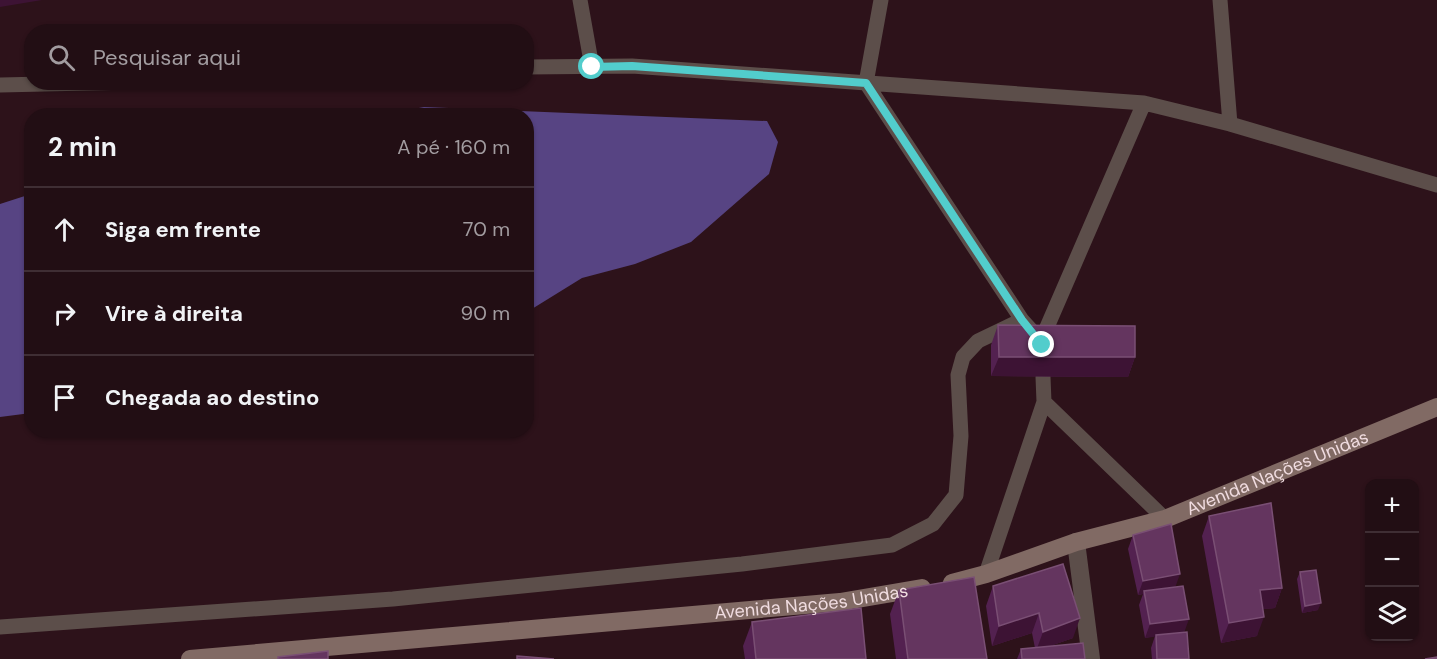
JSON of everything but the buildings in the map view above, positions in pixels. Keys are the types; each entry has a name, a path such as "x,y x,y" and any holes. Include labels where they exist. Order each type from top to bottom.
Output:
{"street":[{"name":"Avenida Nações Unidas","path":"190,659 840,602 957,582 1076,542 1165,519 1437,407"},
{"path":"1076,542 1091,659"}],"lane":[{"path":"580,0 592,67"},
{"path":"881,0 866,83 1022,320 1041,343 1144,103"},
{"path":"1220,0 1230,124"},
{"path":"534,68 632,66 1144,103 1230,124 1437,185"},
{"path":"0,85 24,84"},
{"path":"0,627 393,599 742,564 892,545 933,524 956,495 961,436 958,375 963,357 978,341 1022,320"},
{"path":"986,574 1044,402 1043,376"},
{"path":"1044,402 1165,519"}],"shaded area":[{"path":"534,111 767,121 778,142 769,174 691,242 635,264 582,278 534,308"},
{"path":"24,196 24,414 0,417 0,204"}],"route":[{"path":"592,67 632,66 866,83 1022,320 1042,345"}]}
